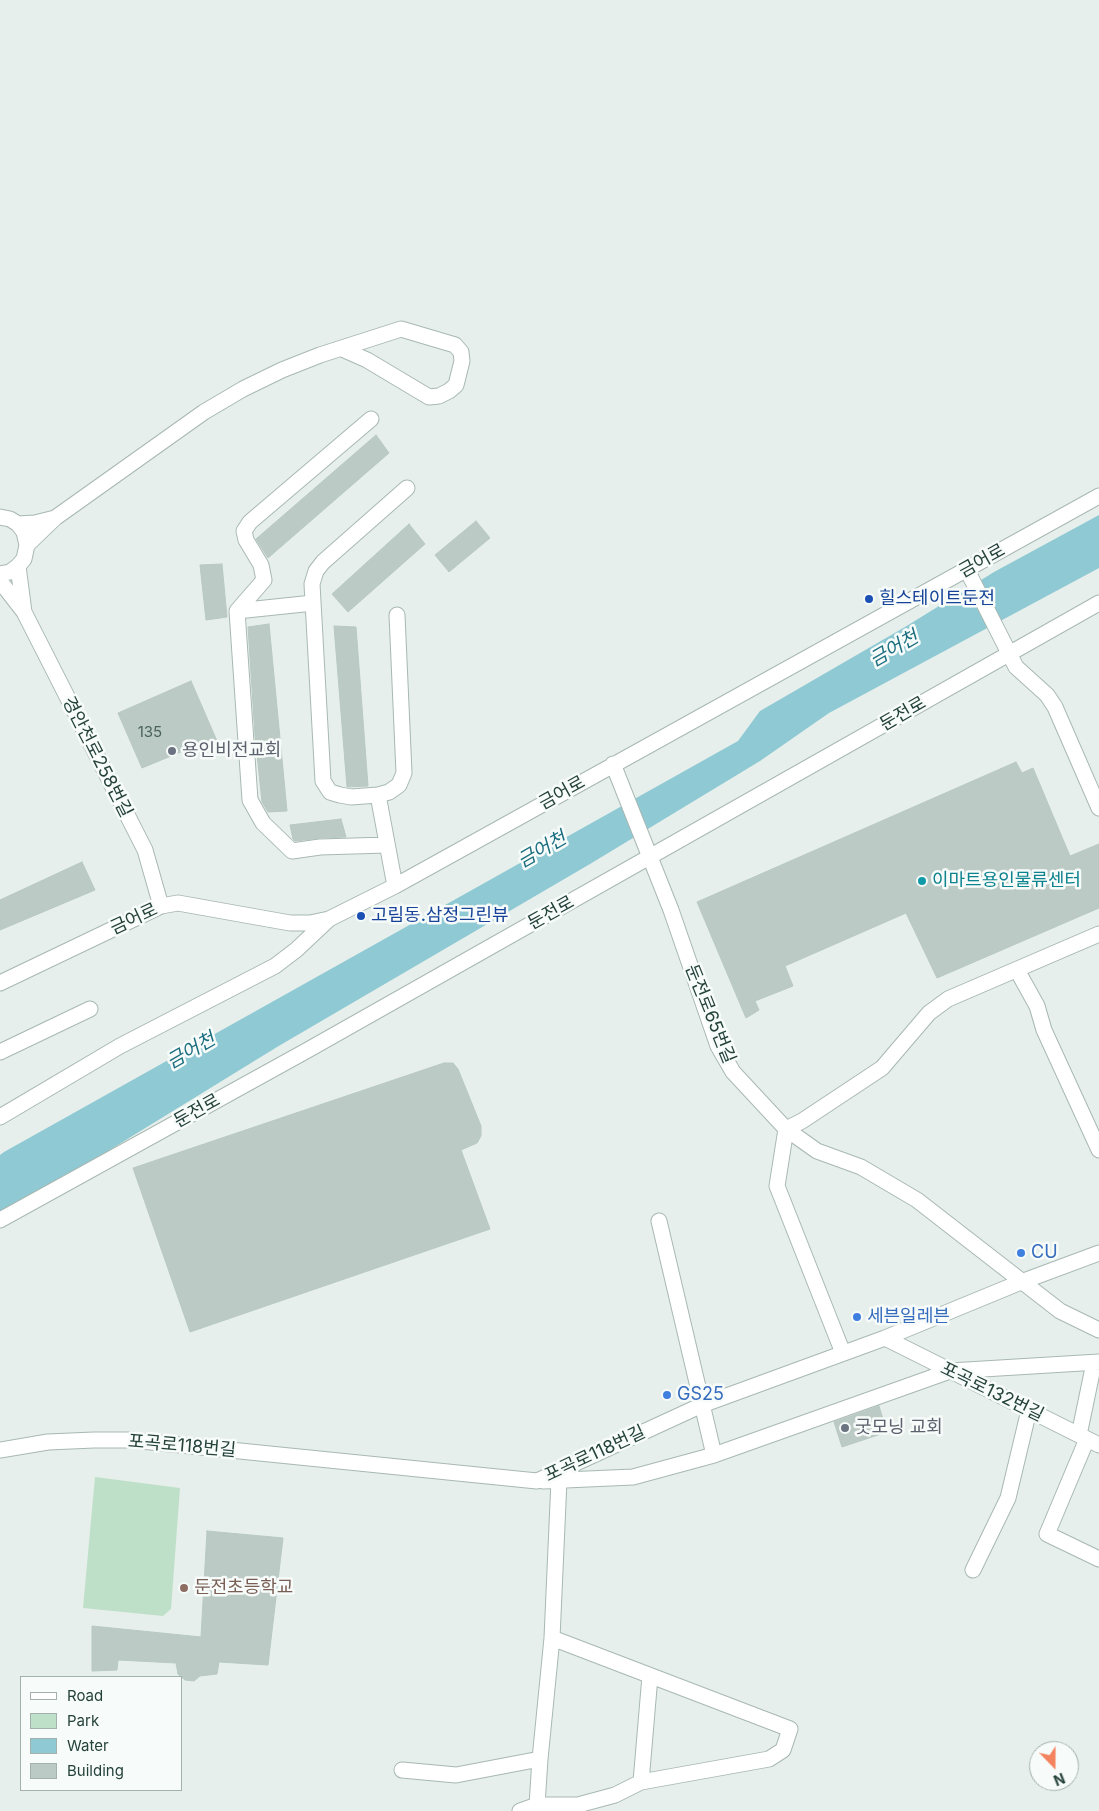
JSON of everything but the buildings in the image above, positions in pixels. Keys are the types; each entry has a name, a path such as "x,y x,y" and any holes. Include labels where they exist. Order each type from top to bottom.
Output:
{"street":[{"path":"27,545 55,518 204,412 282,370 320,355 402,330 455,344 461,352 462,361 456,385 450,391 439,396 429,397 368,360 342,349"},
{"path":"371,420 250,522 244,531 246,540 261,565 264,580 237,611 250,800 263,823 292,851 320,847 388,845"},
{"path":"397,615 404,773 400,785 389,792 378,795 351,796 330,792 323,781 312,584 316,571 320,566 407,488"},
{"name":"금어로","path":"0,983 161,906 178,903 290,923 310,923 329,919 616,771 1099,496"},
{"path":"0,516 18,524 24,532 27,545 24,559 18,566 10,572 0,574"},
{"path":"18,524 35,523 55,518"},
{"path":"18,566 24,612"},
{"path":"967,570 1016,667 1047,695 1055,707 1099,808"},
{"path":"0,581 24,612"},
{"name":"둔전로","path":"0,1220 297,1056 647,851 1099,603"},
{"path":"237,611 313,604"},
{"name":"경안천로258번길","path":"24,612 145,850 161,906"},
{"name":"둔전로65번길","path":"616,771 671,910 718,1046 733,1072 786,1129 817,1151 861,1167 917,1200 1060,1311 1099,1330"},
{"path":"378,795 395,886"},
{"path":"0,1117 120,1046 275,966 296,950 329,919"},
{"path":"843,1353 777,1186 786,1129 802,1121 882,1068 929,1013 948,1000 1099,934"},
{"path":"1017,970 1037,1006 1044,1030 1099,1150"},
{"path":"0,1052 90,1009"},
{"path":"659,1221 714,1455"},
{"name":"포곡로118번길","path":"0,1450 48,1442 131,1440 537,1481 702,1405 885,1338 1021,1282 1099,1253"},
{"name":"포곡로132번길","path":"885,1338 1088,1440"},
{"path":"537,1481 633,1478 714,1455 950,1371 1096,1363 1088,1440 1047,1534 1099,1559"},
{"path":"973,1570 1008,1498 1029,1410"},
{"path":"537,1805 552,1638 559,1480"},
{"path":"520,1811 537,1805 578,1805 615,1795 641,1782 769,1759 783,1750 790,1729 552,1638"},
{"path":"641,1782 650,1676"},
{"path":"402,1770 456,1775 540,1759"}],"green space":[{"path":"95,1477 180,1488 171,1609 163,1616 83,1608"}],"water":[{"name":"금어천","path":"1099,515 1099,568 829,713 760,761 590,864 277,1047 95,1159 0,1212 0,1155 4,1152 738,741 760,711 905,627 994,572"}],"place":[{"name":"힐스테이트둔전","path":"869,599"},
{"name":"용인비전교회","path":"172,751"},
{"name":"이마트용인물류센터","path":"922,881"},
{"name":"고림동.삼정그린뷰","path":"361,916"},
{"name":"CU","path":"1021,1253"},
{"name":"세븐일레븐","path":"857,1317"},
{"name":"GS25","path":"667,1395"},
{"name":"굿모닝 교회","path":"845,1428"},
{"name":"둔전초등학교","path":"184,1588"}]}
